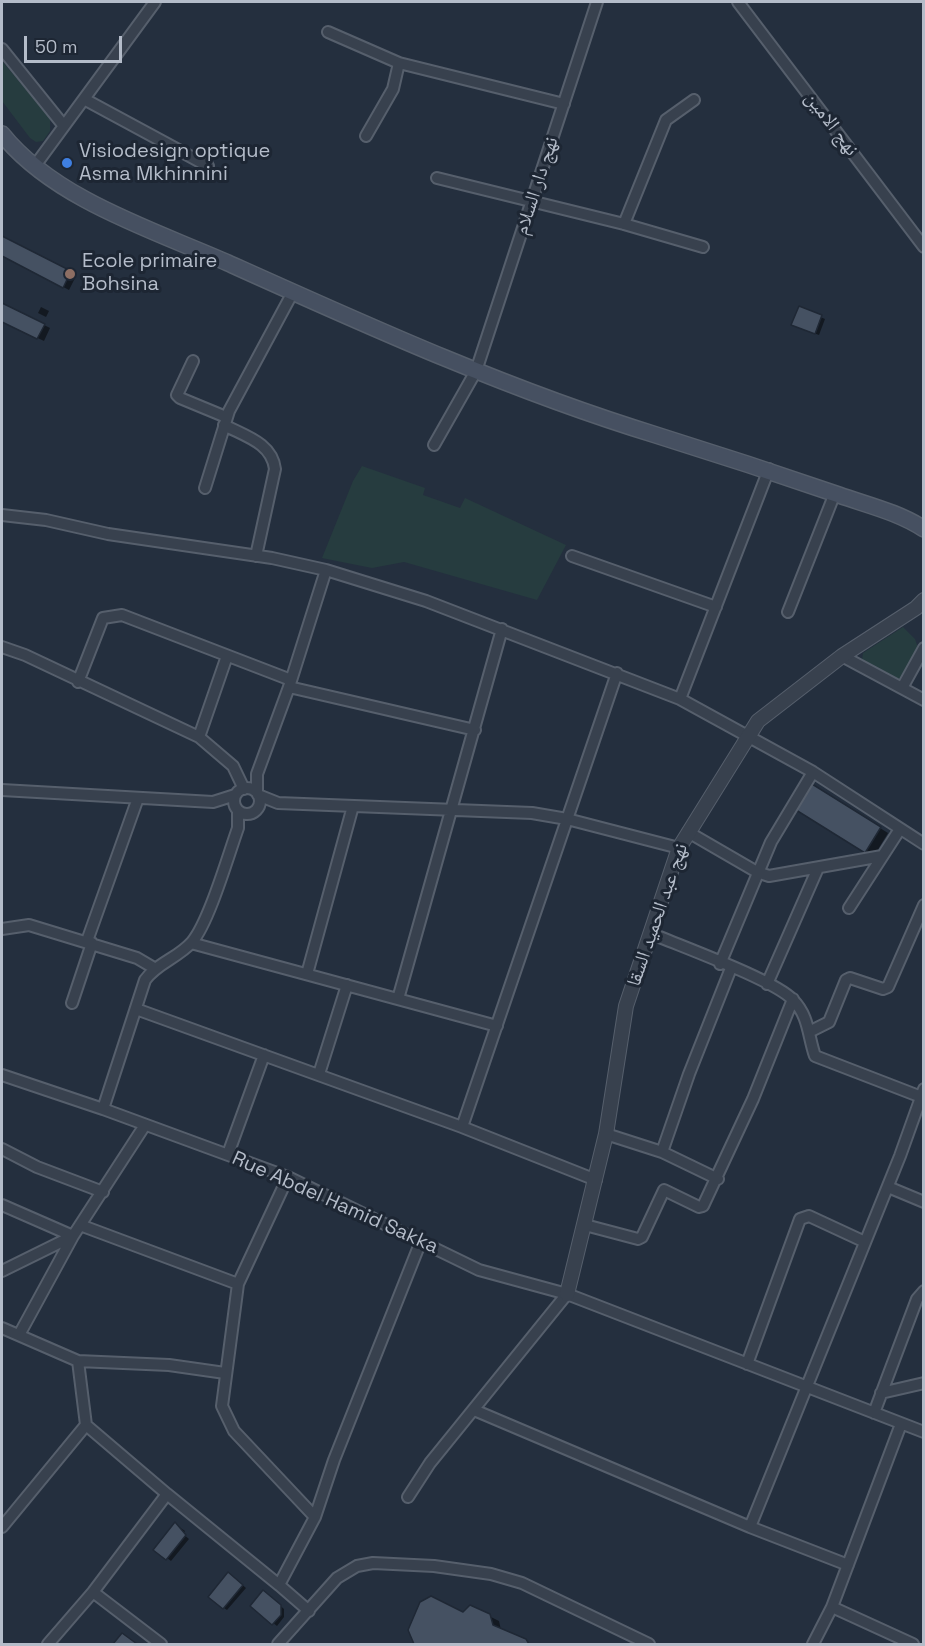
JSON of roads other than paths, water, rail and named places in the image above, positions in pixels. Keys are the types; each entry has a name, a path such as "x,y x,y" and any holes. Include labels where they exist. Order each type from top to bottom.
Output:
{"main road":[{"path":"4,141 34,167 69,190 107,209 476,371 652,434 769,469 894,514 924,529"},
{"path":"894,514 924,519"}],"street":[{"path":"34,167 155,2"},
{"name":"نهج دار السلام","path":"434,445 476,371 597,2"},
{"name":"نهج الامين","path":"738,2 924,247"},
{"path":"328,32 399,63 564,104"},
{"path":"2,49 64,126"},
{"path":"366,136 393,89 399,63"},
{"path":"84,99 208,166"},
{"path":"624,224 666,120 694,100"},
{"path":"436,178 624,224 703,247"},
{"path":"205,488 225,421 248,373 293,292"},
{"path":"193,361 177,395 225,421 268,449 274,456 275,469 256,556"},
{"path":"680,699 769,469"},
{"path":"788,612 835,493"},
{"path":"2,515 46,520 108,534 256,556 326,570 384,586 502,629 680,699 748,734 813,772 924,844"},
{"path":"572,556 716,607"},
{"path":"238,828 237,810 234,804 248,792 258,774 326,570"},
{"name":"نهج عبد الحميد السقا","path":"567,1294 606,1134 626,1006 679,848 748,734 769,710 842,656 909,613 924,600"},
{"path":"78,682 103,618 122,615 290,683 475,730"},
{"path":"398,999 502,629"},
{"path":"2,647 25,655 78,682 162,717 199,737 233,766 248,792 260,803 238,828 200,932 181,952 154,968 145,980 103,1109"},
{"path":"902,688 924,648"},
{"path":"199,737 227,656"},
{"path":"842,656 924,700"},
{"path":"462,1127 617,673"},
{"path":"662,1152 757,872 771,842 813,772"},
{"path":"2,790 213,802 228,800 248,792 279,803 532,813 567,819 679,848"},
{"path":"72,1003 89,942 138,798"},
{"path":"213,802 252,813 279,803"},
{"path":"307,974 353,806"},
{"path":"849,908 900,829"},
{"path":"688,832 757,872 769,876 882,856"},
{"path":"767,984 818,868"},
{"path":"810,1032 829,1023 846,980 850,978 883,989 888,987 924,905"},
{"path":"2,929 28,925 137,958 154,968"},
{"path":"650,933 767,984 793,999 807,1022 815,1056 922,1095 888,1187 750,1527"},
{"path":"191,943 497,1026"},
{"path":"319,1074 347,986"},
{"path":"585,1225 640,1239 664,1190 699,1207 706,1202 793,999"},
{"path":"136,1009 462,1127 596,1180"},
{"path":"228,1154 264,1054"},
{"name":"Rue Abdel Hamid Sakka","path":"2,1076 103,1109 288,1177 479,1270 567,1294 924,1432"},
{"path":"19,1335 73,1236 145,1125"},
{"path":"606,1134 662,1152 717,1179"},
{"path":"2,1149 37,1167 103,1192"},
{"path":"288,1177 238,1284 222,1406 226,1419 315,1517"},
{"path":"888,1187 924,1203"},
{"path":"2,1205 73,1236"},
{"path":"747,1364 800,1219 809,1216 865,1242"},
{"path":"80,1225 238,1284"},
{"path":"2,1271 73,1236"},
{"path":"279,1585 315,1517 334,1460 421,1241"},
{"path":"874,1413 917,1299 924,1291"},
{"path":"408,1497 430,1463 567,1294"},
{"path":"2,1328 78,1361 169,1365 225,1373"},
{"path":"78,1361 86,1425 309,1611"},
{"path":"881,1393 924,1383"},
{"path":"474,1410 750,1527 848,1565"},
{"path":"813,1644 832,1607 902,1424"},
{"path":"2,1527 86,1425"},
{"path":"48,1644 93,1592 167,1494"},
{"path":"278,1644 337,1578 357,1566 373,1563 434,1566 491,1574 522,1583 649,1644"},
{"path":"93,1592 161,1644"},
{"path":"832,1607 914,1644"}],"place":[{"name":"Visiodesign optique Asma Mkhinnini","path":"67,163"},
{"name":"Ecole primaire Bohsina","path":"70,274"}]}
